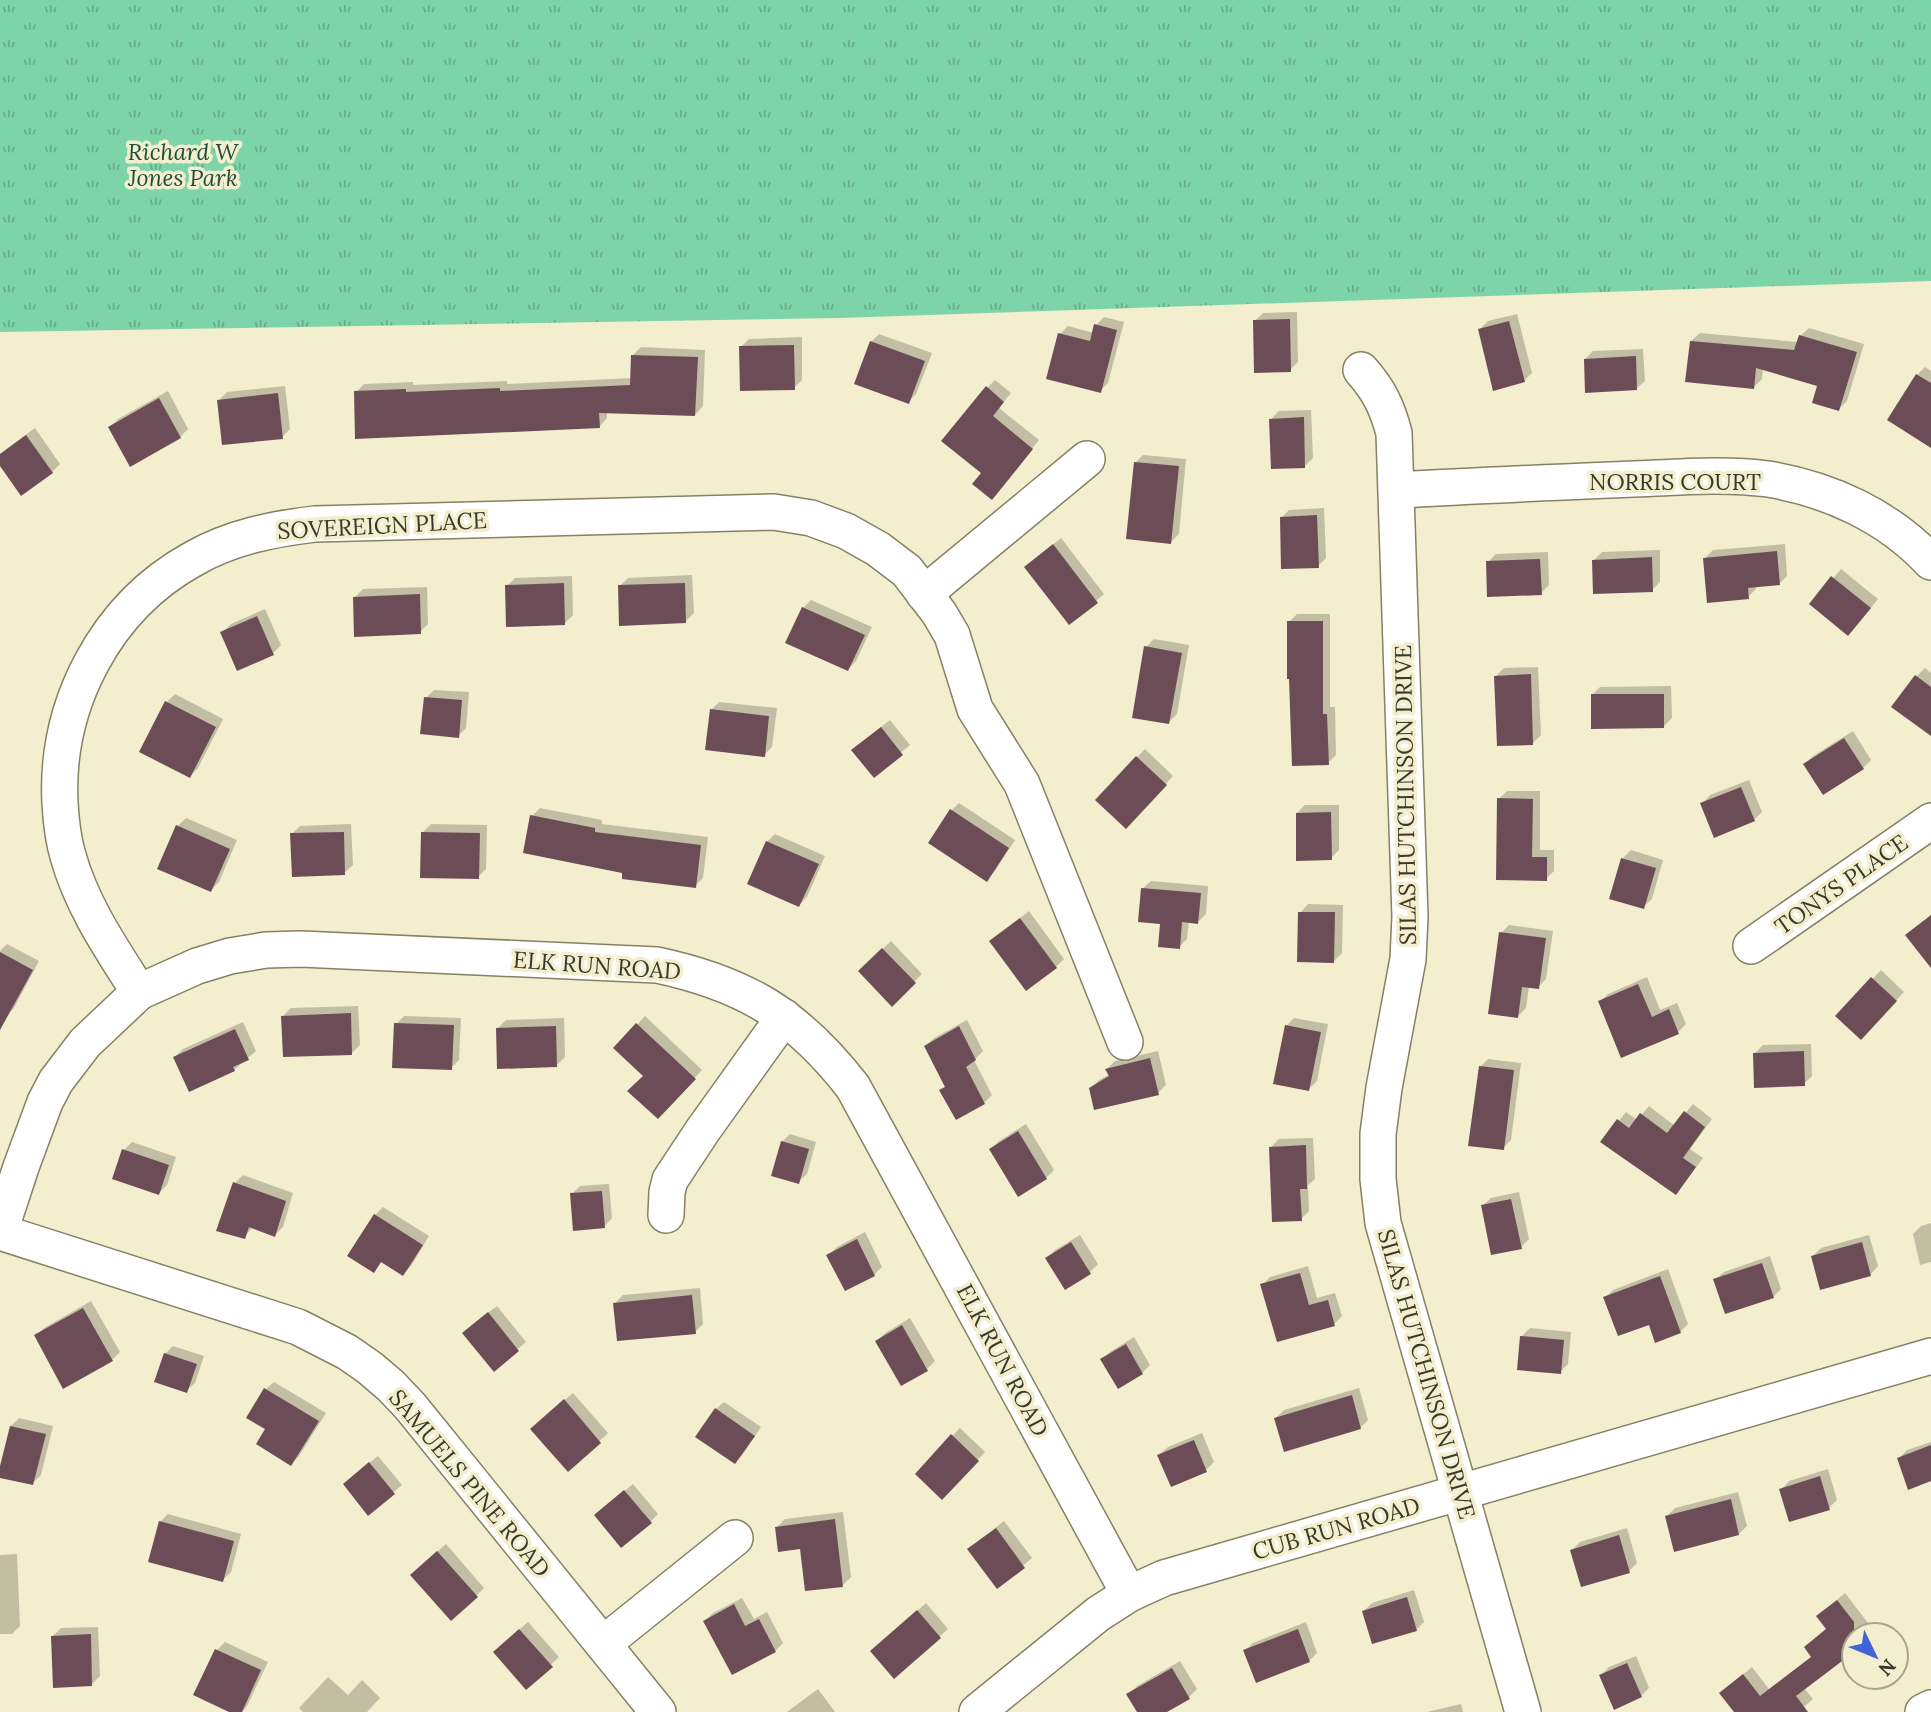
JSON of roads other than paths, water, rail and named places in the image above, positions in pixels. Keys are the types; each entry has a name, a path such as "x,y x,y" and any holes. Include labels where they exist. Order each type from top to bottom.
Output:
{"street":[{"name":"SILAS HUTCHINSON DRIVE","path":"1361,370 1374,385 1388,410 1394,433 1410,917 1408,959 1378,1134 1378,1180 1383,1223 1523,1712"},
{"path":"924,594 1087,459"},
{"name":"NORRIS COURT","path":"1396,490 1728,476 1767,479 1804,486 1842,500 1894,528 1931,562"},
{"name":"SOVEREIGN PLACE","path":"139,992 98,928 83,899 67,855 61,825 59,778 62,747 73,704 91,662 126,613 158,583 193,558 232,541 273,529 316,524 774,512 811,518 846,531 878,549 907,571 939,612 952,635 975,709 1022,784 1125,1042"},
{"name":"TONYS PLACE","path":"1751,946 1931,821"},
{"name":"ELK RUN ROAD","path":"0,1232 45,1102 56,1081 85,1044 139,992 197,966 230,956 266,950 302,949 657,965 693,972 728,984 761,1001 784,1017 822,1049 853,1087 1129,1594"},
{"path":"666,1215 670,1180 784,1017"},
{"name":"SAMUELS PINE ROAD","path":"0,1232 298,1327 347,1352 381,1377 410,1406 658,1712"},
{"name":"CUB RUN ROAD","path":"977,1712 1098,1615 1129,1594 1164,1578 1931,1356"},
{"path":"603,1644 735,1538"},
{"path":"1923,1712 1931,1708"}],"park label":[{"name":"Richard W Jones Park","path":"183,164"}]}
